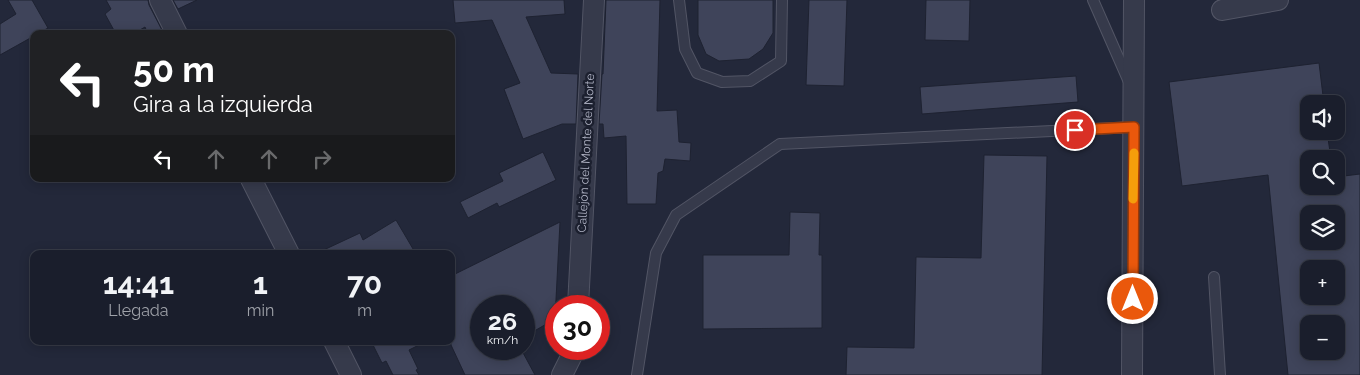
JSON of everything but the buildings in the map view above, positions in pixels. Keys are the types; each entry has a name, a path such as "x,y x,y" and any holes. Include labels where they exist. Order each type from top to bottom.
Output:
{"street":[{"path":"160,0 175,30"},
{"name":"Callejón del Monte del Norte","path":"579,295 594,0"},
{"path":"1132,375 1134,0"},
{"path":"1222,10 1278,0"},
{"path":"253,182 288,250"},
{"path":"336,345 351,375"},
{"path":"562,375 570,360"}],"lane":[{"path":"679,0 685,49 697,74 722,82 750,81 781,61 782,0"},
{"path":"1093,0 1134,92"},
{"path":"637,375 656,253 676,215 780,144 1134,127"},
{"path":"1214,277 1220,375"}],"slow traffic":[{"path":"1133,199 1134,153"}],"route":[{"path":"1075,130 1134,127 1133,299"}]}
